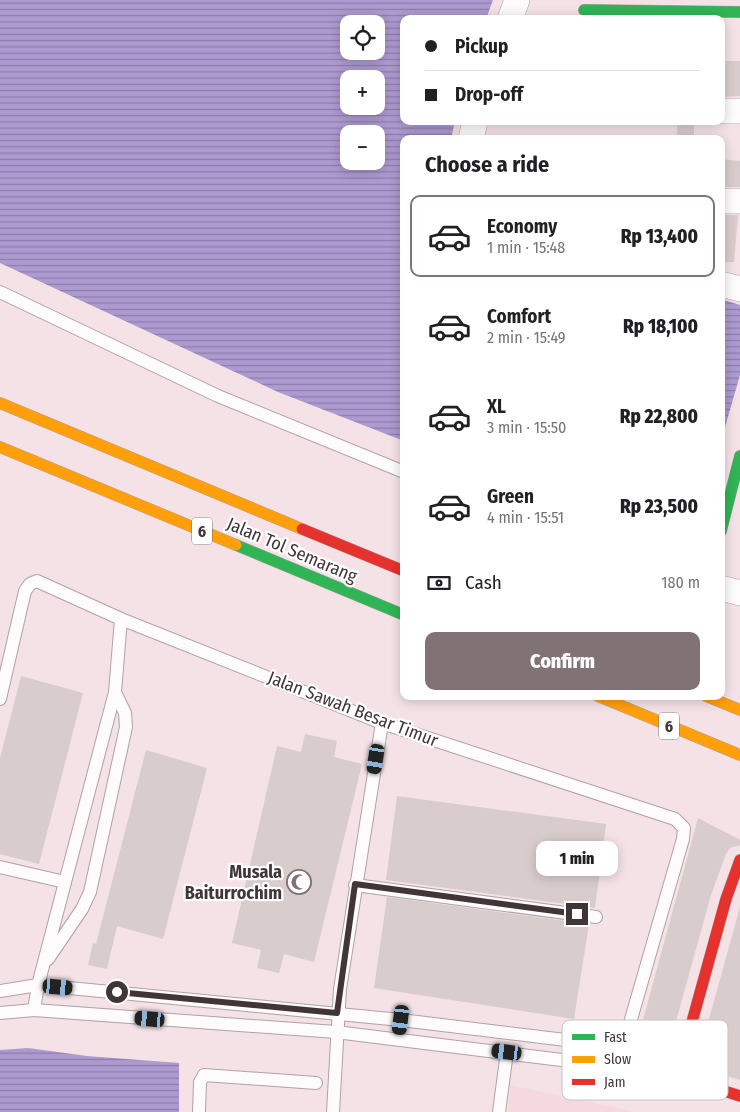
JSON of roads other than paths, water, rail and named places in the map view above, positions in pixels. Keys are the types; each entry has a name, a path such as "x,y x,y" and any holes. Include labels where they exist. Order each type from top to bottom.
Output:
{"main road":[{"path":"584,10 740,12"},
{"name":"Jalan Tol Semarang","path":"0,403 400,569"},
{"name":"Jalan Tol Semarang","path":"0,447 400,613"},
{"path":"725,515 740,456"},
{"name":"6","path":"608,700 740,755"},
{"path":"716,700 740,710"},
{"path":"693,1020 726,899 740,860"},
{"path":"728,1092 740,1096"}],"street":[{"path":"511,15 517,0"},
{"path":"725,111 740,111"},
{"path":"725,201 740,201"},
{"path":"725,285 740,289"},
{"path":"725,589 740,593"}],"lane":[{"path":"0,292 218,396 400,470"},
{"name":"Jalan Sawah Besar Timur","path":"0,698 25,591 30,584 37,581 122,619 382,723 675,819 684,828 683,838 630,1020"},
{"path":"34,1010 42,968 115,692 122,619"},
{"path":"42,968 82,909 90,892 126,727 125,713 115,692"},
{"path":"333,1112 337,1013 355,884 382,723"},
{"path":"91,784 111,792"},
{"path":"0,867 65,882"},
{"path":"355,884 596,917"},
{"path":"0,991 38,985 337,1013 562,1040"},
{"path":"0,1013 34,1010 336,1032 562,1059"},
{"path":"398,1040 401,1020"},
{"path":"499,1112 507,1052"},
{"path":"199,1112 200,1082 204,1075 316,1083"}],"place":[{"name":"Musala Baiturrochim","path":"299,882"}]}
